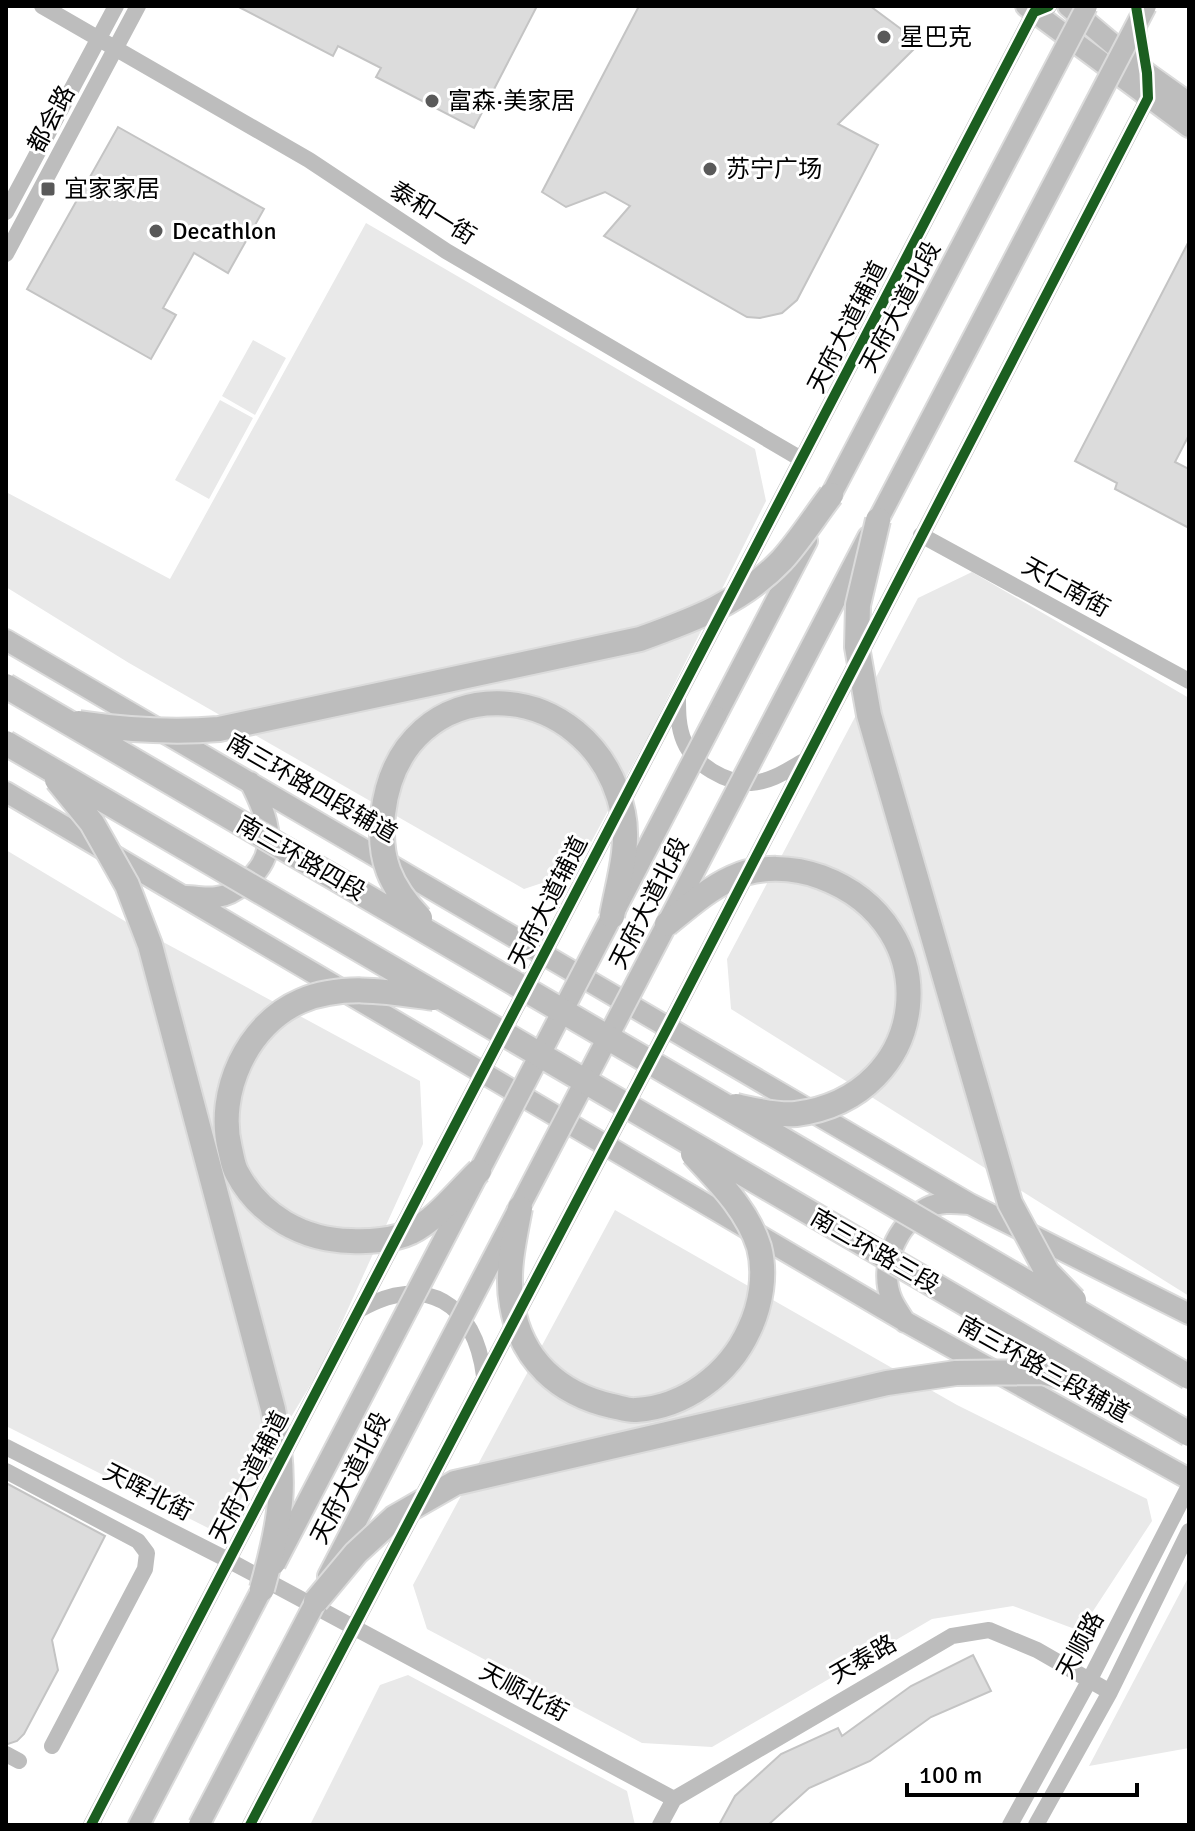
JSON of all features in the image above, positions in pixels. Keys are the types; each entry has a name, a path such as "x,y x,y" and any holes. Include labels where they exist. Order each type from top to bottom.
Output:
{"highway":[{"path":"67,722 130,730 181,732 219,729 640,639 700,618 748,590 782,560 831,495"},
{"path":"878,520 858,605 857,647 869,715 1010,1203 1047,1272 1095,1322"},
{"name":"南三环路四段","path":"6,686 596,1031"},
{"path":"439,939 400,896 388,874 382,821 386,791 396,762 418,735 444,716 471,706 505,702 534,708 568,725 594,748 610,774 623,815 625,847 612,916"},
{"name":"南三环路四段","path":"6,743 561,1067"},
{"path":"45,766 92,823 127,885 150,945 269,1393 281,1449 283,1495 278,1532 262,1589"},
{"path":"667,924 702,895 734,876 775,868 808,872 841,885 875,909 898,943 910,981 906,1023 892,1055 869,1084 839,1101 795,1114 720,1103"},
{"path":"446,1000 361,990 300,1001 272,1019 257,1035 238,1065 229,1098 227,1136 236,1171 263,1208 293,1229 328,1241 369,1242 410,1233 433,1216 479,1171"},
{"name":"南三环路三段","path":"596,1031 1189,1377"},
{"name":"南三环路三段","path":"561,1067 1189,1434"},
{"path":"520,1208 510,1261 511,1304 529,1353 557,1383 588,1400 634,1410 675,1402 715,1379 741,1348 756,1315 763,1278 759,1248 739,1203 675,1134"},
{"path":"316,1601 356,1553 394,1518 455,1483 887,1383 956,1373 1042,1372 1110,1388"}],"main road":[{"path":"1068,6 1147,73 1189,103"},
{"name":"天府大道北段","path":"139,1825 1087,6"},
{"name":"天府大道北段","path":"199,1825 1146,6"},
{"path":"1037,8 1148,98 1189,127"},
{"name":"南三环路四段辅道","path":"6,640 668,1027"},
{"path":"182,896 217,897 236,891 255,874 266,856 269,831 265,811 250,782"},
{"name":"南三环路三段辅道","path":"6,792 906,1322 1189,1479"},
{"path":"668,1027 970,1204 1189,1314"},
{"path":"906,1322 891,1299 886,1272 895,1243 907,1224 927,1208 945,1203 970,1204"}],"street":[{"name":"泰和一街","path":"42,6 309,160 446,251 801,459"},
{"name":"都会路","path":"6,212 116,6"},
{"name":"都会路","path":"6,254 138,6"},
{"path":"250,1825 668,1027 1148,98 1136,6"},
{"name":"天府大道辅道","path":"91,1825 1037,8"},
{"name":"天仁南街","path":"921,535 1189,681"},
{"path":"678,696 679,721 685,744 703,765 723,777 751,783 772,778 805,760"},
{"path":"358,1311 380,1298 400,1293 418,1293 434,1298 455,1309 473,1330 481,1350 484,1376"},
{"name":"天晖北街","path":"6,1447 228,1560 352,1628"},
{"path":"6,1471 138,1541 147,1553 145,1569 52,1746"},
{"name":"天顺路","path":"1010,1825 1089,1681 1189,1486"},
{"name":"天顺路","path":"1036,1825 1110,1692 1189,1531"},
{"name":"天顺北街","path":"352,1628 674,1799"},
{"name":"天泰路","path":"674,1799 952,1636 989,1630 1037,1650 1110,1692"},
{"path":"660,1825 674,1799"}],"shaded area":[{"path":"366,223 755,449 766,501 651,731 575,872 524,889 129,663 6,587 6,492 170,579"},
{"path":"253,340 286,358 255,415 222,396"},
{"path":"220,400 253,418 209,499 175,480"},
{"path":"972,572 1189,698 1189,1296 731,1009 727,959 918,598"},
{"path":"6,850 128,923 420,1081 423,1144 322,1366 220,1534 6,1426"},
{"path":"615,1210 957,1405 1147,1499 1152,1521 1080,1631 1013,1606 932,1619 712,1747 642,1743 427,1629 413,1585"},
{"path":"1189,1576 1189,1748 1089,1766"},
{"path":"408,1675 627,1791 635,1825 310,1825 380,1685"}],"building":[{"path":"237,6 537,6 474,128 376,77 381,68 338,46 333,56"},
{"name":"苏宁广场","path":"639,6 870,6 920,43 838,124 878,145 797,300 782,313 760,318 747,317 604,236 630,206 605,192 566,207 542,192"},
{"name":"Decathlon","path":"118,127 264,209 228,273 194,253 163,308 176,315 151,359 27,289"},
{"path":"1189,241 1189,435 1175,462 1189,469 1189,528 1115,489 1117,483 1075,461"},
{"path":"6,1483 105,1536 52,1640 58,1670 24,1734 8,1744 6,1743"},
{"path":"973,1655 991,1691 931,1717 870,1761 809,1788 768,1825 719,1825 735,1796 781,1754 838,1728 842,1736 911,1686"}],"cycle path":[{"path":"91,1825 1034,12 1049,6"},
{"path":"250,1825 668,1027 1148,98 1136,6"}],"place":[{"name":"星巴克","path":"884,37"},
{"name":"富森·美家居","path":"432,101"},
{"name":"苏宁广场","path":"710,169"},
{"name":"宜家家居","path":"48,189"},
{"name":"Decathlon","path":"156,231"}]}
